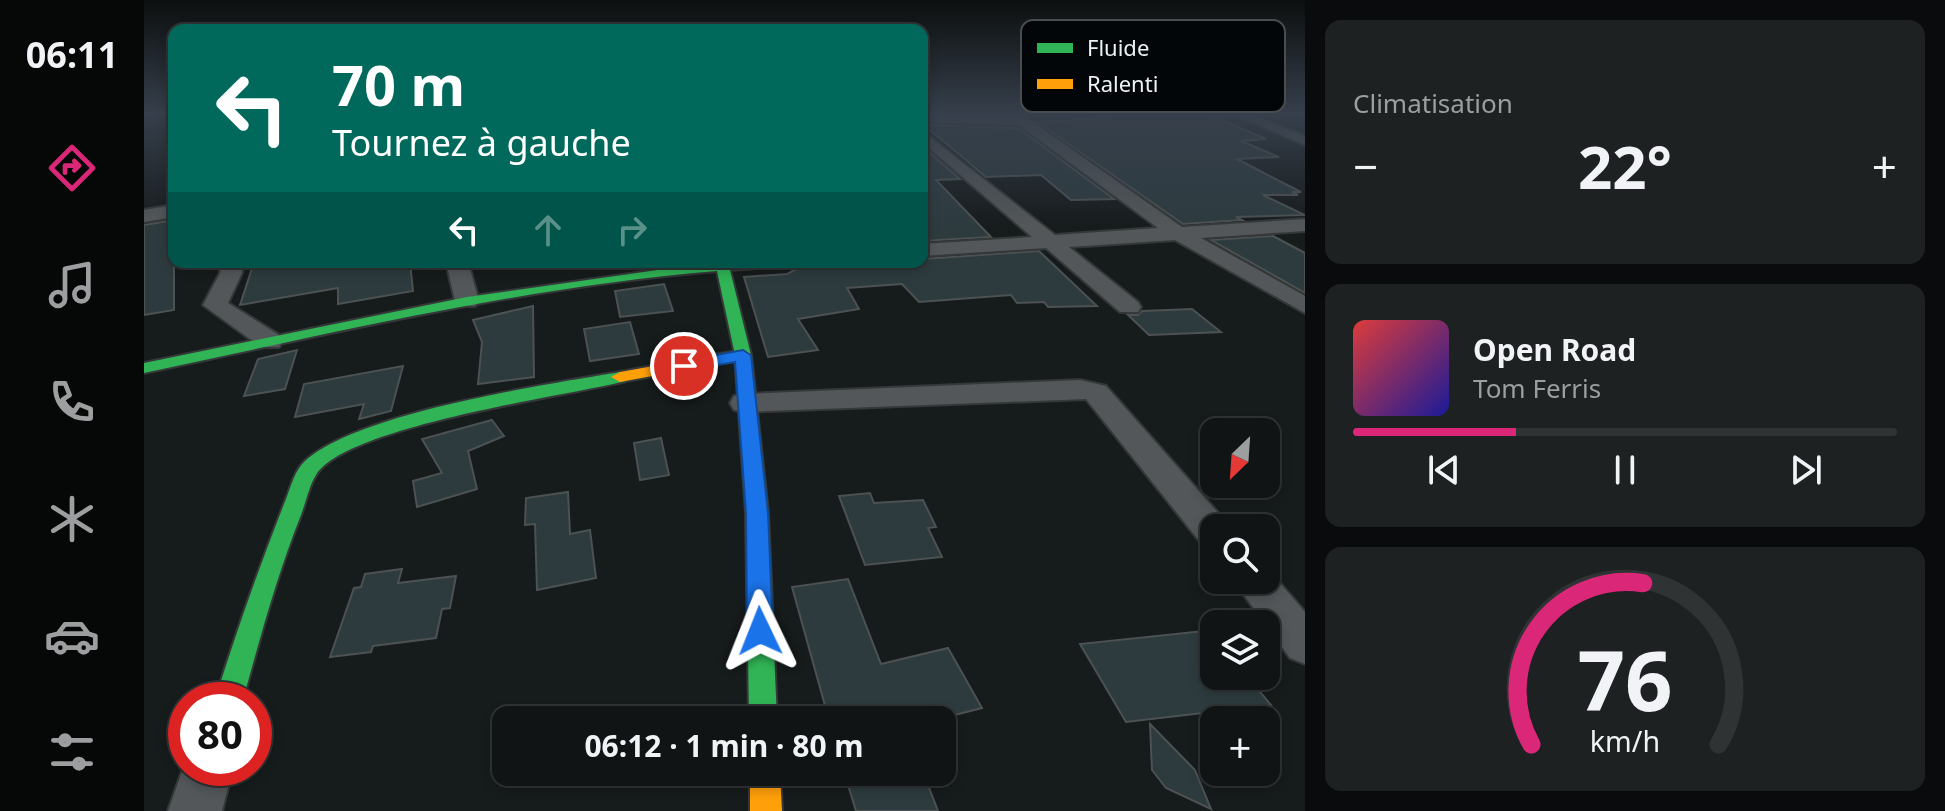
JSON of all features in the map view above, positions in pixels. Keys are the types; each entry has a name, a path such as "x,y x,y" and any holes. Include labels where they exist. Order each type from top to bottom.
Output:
{"main road":[{"path":"144,368 467,301 695,268"},
{"path":"723,268 743,355 757,513 763,706"},
{"path":"234,682 275,547 313,465 333,449 372,433 595,381 743,355"},
{"path":"765,786 766,811"}],"street":[{"path":"942,152 1129,307"},
{"path":"1065,152 1176,232 1305,306"},
{"path":"144,216 168,212"},
{"path":"928,250 1305,225"},
{"path":"231,268 215,305 270,341"},
{"path":"459,268 467,301"},
{"path":"745,403 1080,389 1096,392 1200,516"},
{"path":"1264,594 1305,644"},
{"path":"195,811 203,786"}],"building":[{"path":"928,152 960,179 936,180 991,237 928,241"},
{"path":"956,152 1050,152 1114,199 1071,200 1041,175 986,177"},
{"path":"1080,152 1267,152 1279,157 1237,159 1301,192 1292,192 1298,195 1263,195 1305,215 1236,217 1242,220 1183,224"},
{"path":"168,221 168,268 174,268 174,310 144,315 144,225"},
{"path":"1273,236 1305,253 1305,293 1211,240"},
{"path":"1039,251 1097,306 1048,307 1044,302 1017,303 1011,295 919,302 902,284 847,288 859,309 798,319 818,350 768,357 744,277 787,274 799,268 928,268 928,259"},
{"path":"252,268 411,268 413,291 338,304 338,288 240,305"},
{"path":"664,284 673,311 620,317 615,291"},
{"path":"533,306 534,377 478,384 482,342 473,320"},
{"path":"1192,309 1221,332 1149,335 1128,315 1138,315 1142,311"},
{"path":"630,322 639,354 590,361 584,329"},
{"path":"297,350 285,389 244,396 258,359"},
{"path":"403,366 391,411 359,419 364,404 295,417 304,384"},
{"path":"492,420 504,436 468,451 477,489 417,507 413,481 442,473 422,439"},
{"path":"661,438 669,475 640,480 634,443"},
{"path":"568,492 570,534 590,530 596,578 537,590 535,524 525,525 526,498"},
{"path":"870,493 874,503 923,500 936,527 928,528 942,557 865,565 839,496"},
{"path":"402,569 398,583 456,576 450,608 442,609 436,638 373,646 371,652 330,657 354,588 361,587 365,574"},
{"path":"848,579 881,664 948,648 982,708 956,715 956,706 825,706 792,587"},
{"path":"1200,631 1200,690 1259,690 1271,705 1200,706 1200,713 1126,722 1080,644"},
{"path":"1150,724 1195,770 1211,809 1166,788 1152,770"},
{"path":"848,786 928,786 938,811 856,811"}],"traffic: fast":[{"path":"144,368 467,301 660,272 710,268"},
{"path":"722,268 743,355 757,513 763,706"},
{"path":"234,682 268,573 303,481 312,466 335,450 411,422 505,399 620,377"}],"traffic: slow":[{"path":"620,377 743,355"},
{"path":"765,786 766,811"}],"route":[{"path":"684,366 743,355 757,513 760,631"}]}
